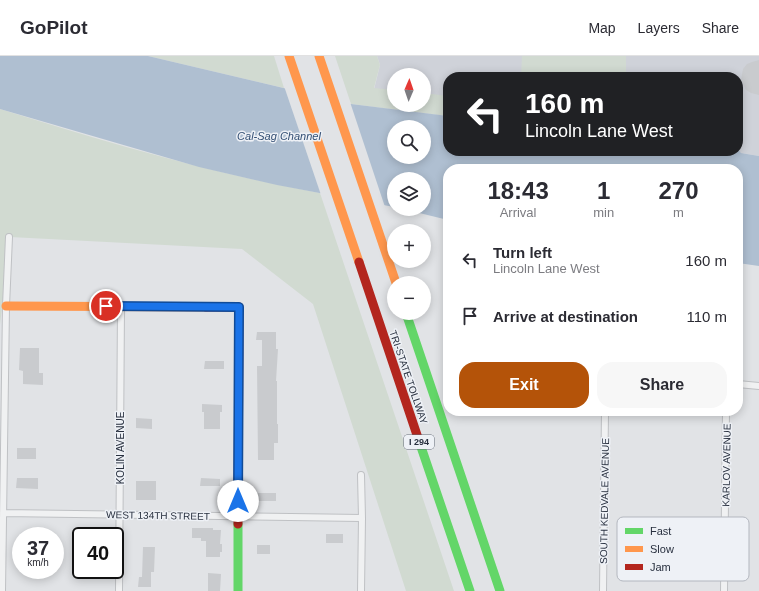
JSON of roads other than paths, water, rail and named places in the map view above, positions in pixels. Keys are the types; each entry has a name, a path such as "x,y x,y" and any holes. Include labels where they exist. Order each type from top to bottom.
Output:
{"main road":[{"name":"TRI-STATE TOLLWAY","path":"289,56 470,591"},
{"path":"319,56 394,276"},
{"path":"6,306 239,307 238,591"},
{"name":"TRI-STATE TOLLWAY","path":"408,320 500,591"}],"street":[{"path":"2,591 6,306 9,237"},
{"name":"KOLIN AVENUE","path":"119,591 120,306"},
{"path":"743,384 759,386"},
{"name":"SOUTH KEDVALE AVENUE","path":"603,591 605,416"},
{"name":"KARLOV AVENUE","path":"725,517 726,416"},
{"path":"361,475 361,591"},
{"name":"WEST 134TH STREET","path":"3,513 362,518"},
{"name":"KARLOV AVENUE","path":"724,581 724,591"}],"water":[{"name":"Cal-Sag Channel","path":"0,56 148,56 351,104 387,108 387,112 416,112 443,115 443,156 743,156 743,153 759,156 759,266 743,264 743,164 443,164 443,219 431,216 431,172 387,172 387,206 277,185 199,167 0,109"}]}
